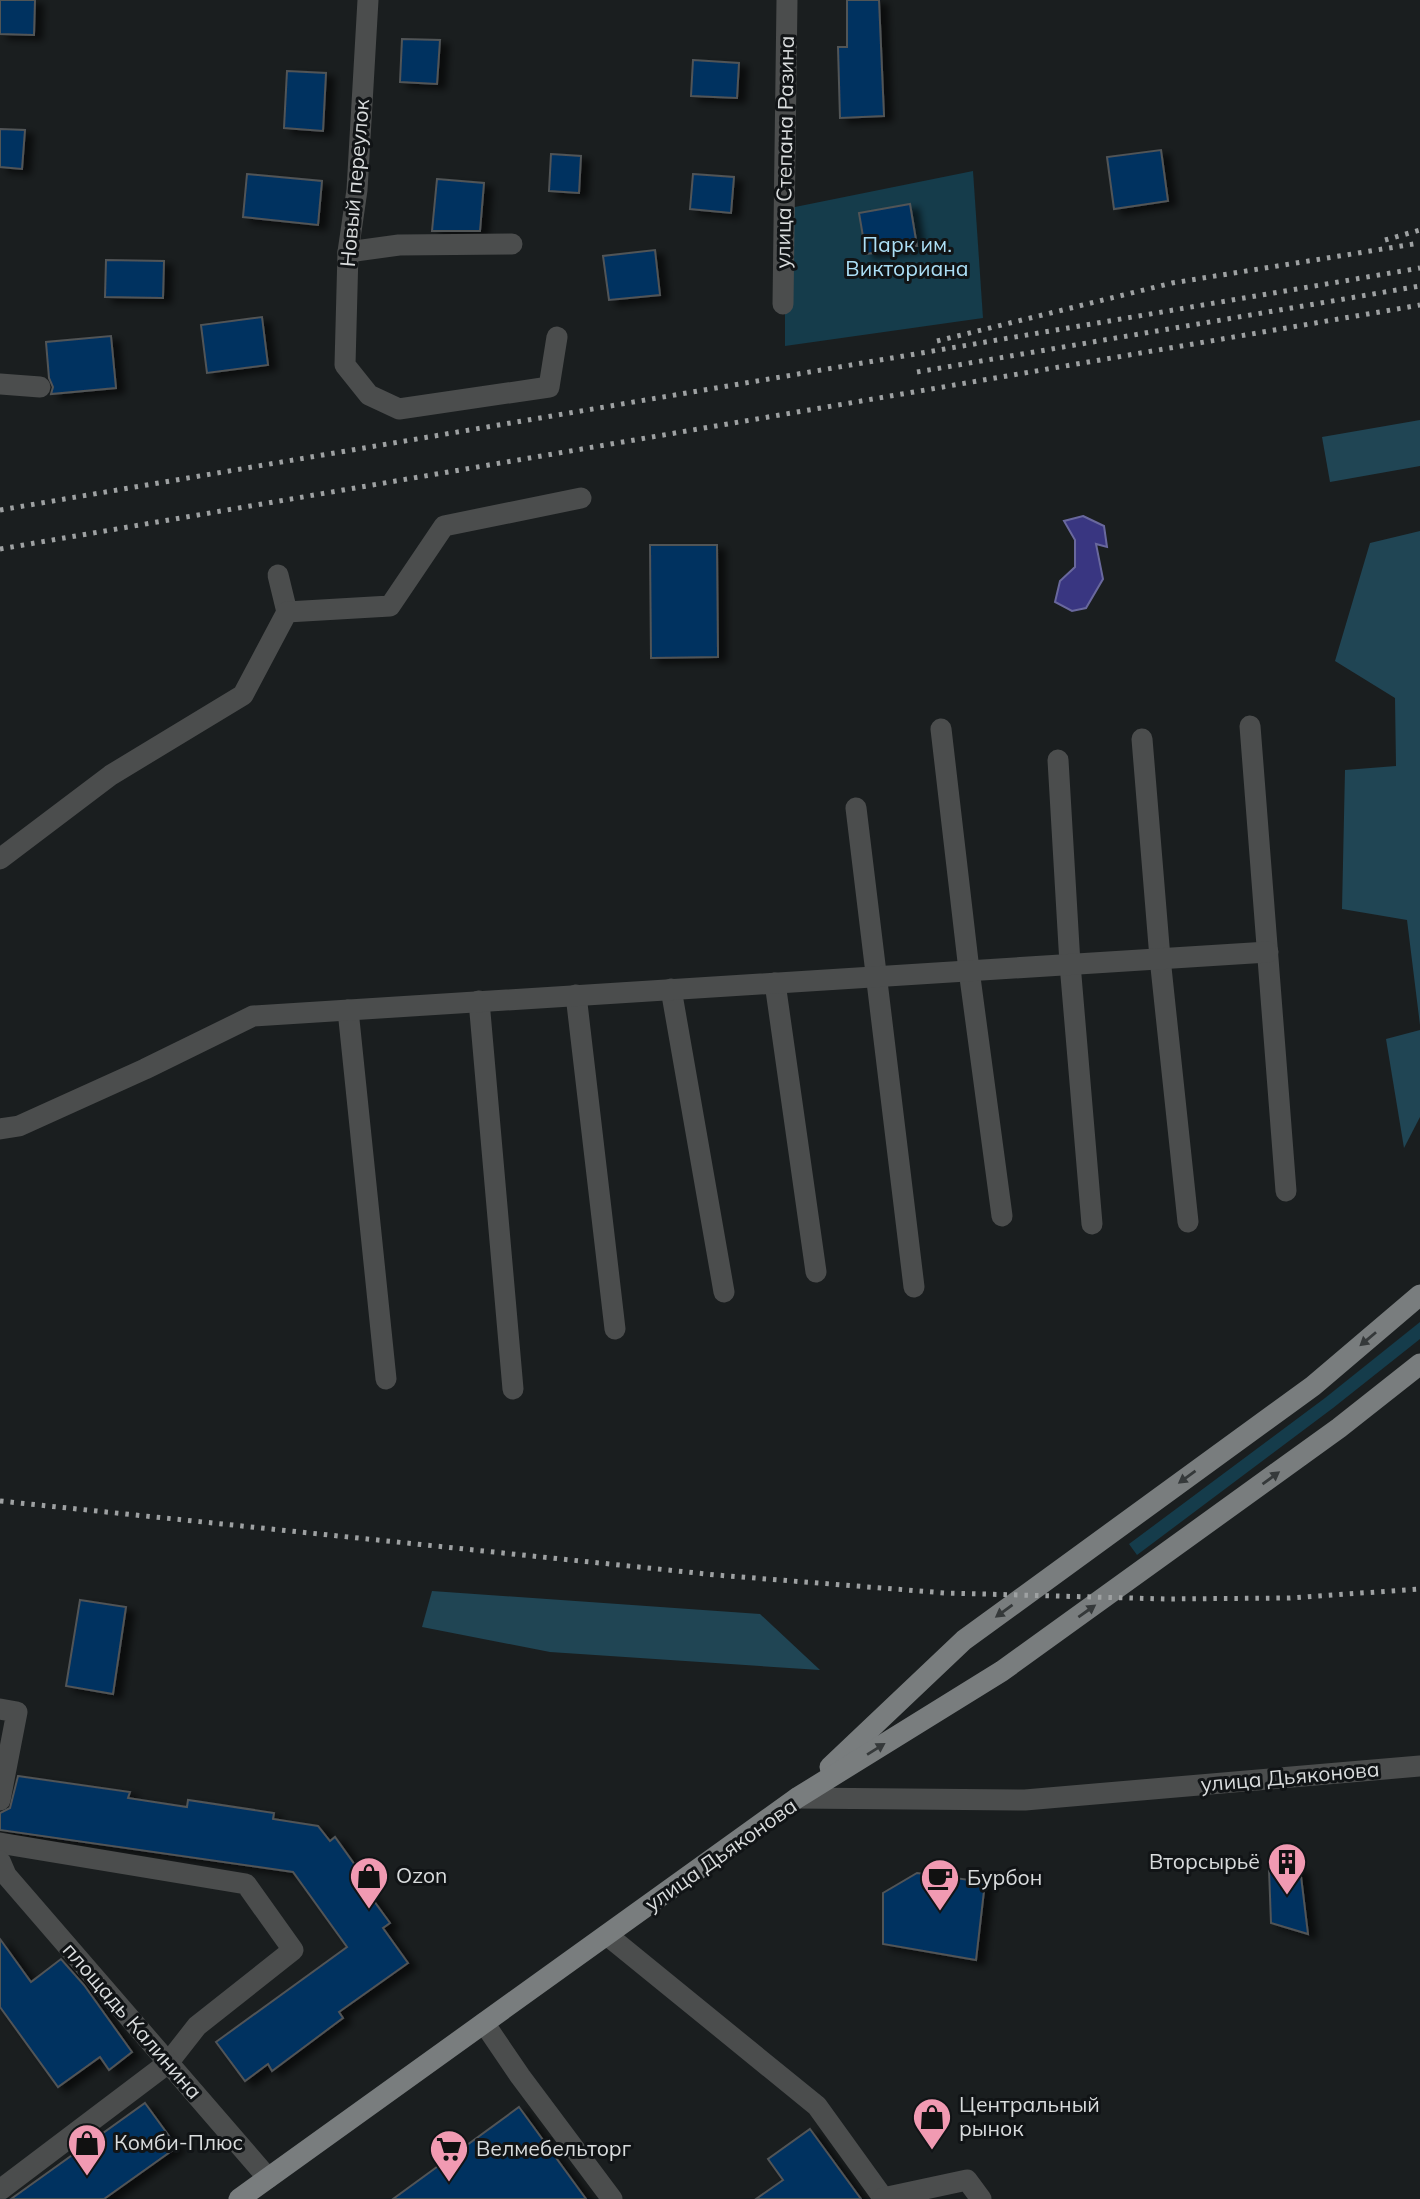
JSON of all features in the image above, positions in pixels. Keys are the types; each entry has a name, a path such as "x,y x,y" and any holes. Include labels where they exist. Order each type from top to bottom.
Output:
{"main road":[{"path":"797,1798 964,1640 1313,1386 1420,1295"},
{"path":"797,1798 1002,1671 1339,1428 1420,1364"},
{"name":"улица Дьяконова","path":"239,2199 797,1798"}],"street":[{"name":"Новый переулок","path":"368,0 357,190 348,252 345,365 369,395 398,409 549,387 556,337"},
{"name":"улица Степана Разина","path":"783,304 788,0"},
{"path":"348,252 399,244 512,244"},
{"path":"0,384 40,387"},
{"path":"286,612 390,606 444,526 581,498"},
{"path":"0,859 111,775 243,695 286,612 278,575"},
{"path":"1250,726 1286,1191"},
{"path":"941,729 969,970 1002,1216"},
{"path":"1142,739 1160,958 1188,1222"},
{"path":"1058,760 1070,964 1092,1224"},
{"path":"856,808 914,1287"},
{"path":"0,1129 31,1121 253,1016 1268,952"},
{"path":"775,983 816,1272"},
{"path":"671,989 724,1293"},
{"path":"576,995 615,1329"},
{"path":"479,1001 513,1389"},
{"path":"348,1010 386,1379"},
{"path":"0,1800 9,1710"},
{"name":"улица Дьяконова","path":"797,1798 1025,1800 1420,1766"},
{"path":"0,1843 246,1884 293,1950 197,2026 168,2063 0,2190"},
{"name":"площадь Калинина","path":"0,1861 6,1875 268,2178"},
{"path":"607,1935 817,2106 883,2198 967,2179 981,2199"},
{"path":"484,2024 612,2199"}],"green space":[{"name":"Парк им. Викториана","path":"973,171 983,318 785,346 785,209"},
{"path":"1420,1322 1420,1339 1137,1555 1129,1544 1325,1398"}],"shaded area":[{"path":"1420,420 1420,466 1330,482 1322,437"},
{"path":"1083,516 1104,526 1107,547 1096,544 1103,579 1086,608 1072,611 1055,602 1060,581 1075,567 1075,540 1064,521"},
{"path":"1420,531 1420,1025 1407,920 1342,909 1345,770 1396,766 1395,698 1335,661 1370,543"},
{"path":"1420,1030 1420,1117 1404,1148 1386,1039"},
{"path":"432,1591 760,1614 820,1670 550,1652 422,1627"}],"building":[{"path":"0,0 35,0 34,35 0,34"},
{"path":"847,0 879,0 884,116 840,118 838,47 847,47"},
{"path":"402,39 440,40 437,84 400,82"},
{"path":"693,60 739,63 737,98 691,96"},
{"path":"287,71 326,73 323,131 284,128"},
{"path":"0,129 25,130 22,169 0,167"},
{"path":"1161,150 1168,201 1114,209 1107,157"},
{"path":"551,154 581,156 579,193 549,191"},
{"path":"247,174 322,181 318,225 243,217"},
{"path":"693,174 734,177 731,213 690,209"},
{"path":"437,179 484,183 480,231 432,231"},
{"path":"910,204 917,246 866,254 859,213"},
{"path":"655,250 660,295 609,300 603,256"},
{"path":"106,260 164,261 163,298 105,297"},
{"path":"262,317 268,365 207,373 201,325"},
{"path":"111,336 116,388 51,394 53,387 49,378 46,342"},
{"path":"650,545 717,545 718,657 651,658"},
{"path":"80,1600 126,1607 113,1694 66,1686"},
{"path":"18,1776 130,1792 128,1798 187,1807 188,1800 274,1813 273,1819 318,1826 330,1841 335,1837 360,1872 355,1875 390,1923 383,1928 408,1963 339,2012 343,2018 272,2071 268,2064 245,2081 216,2042 347,1947 293,1872 0,1830 0,1813 10,1808"},
{"name":"Вторсырьё","path":"1300,1868 1308,1934 1271,1923 1269,1869"},
{"path":"917,1873 985,1882 976,1960 883,1944 883,1893"},
{"path":"0,1939 31,1982 61,1959 84,1985 132,2052 109,2070 100,2057 58,2087 0,2007"},
{"path":"145,2103 177,2147 104,2199 11,2199"},
{"path":"519,2107 586,2199 393,2199"},
{"path":"810,2129 861,2199 756,2199 783,2180 768,2159"}],"railway":[{"path":"1385,240 1420,230"},
{"path":"937,341 1172,283 1420,243"},
{"path":"0,510 1420,268"},
{"path":"917,372 1420,286"},
{"path":"0,549 1420,305"},
{"path":"0,1501 716,1575 945,1593 1166,1599 1289,1598 1420,1589"}],"place":[{"name":"Вторсырьё","path":"1287,1896"},
{"name":"Ozon","path":"369,1910"},
{"name":"Бурбон","path":"940,1912"},
{"name":"Центральный рынок","path":"932,2151"},
{"name":"Комби-Плюс","path":"87,2177"},
{"name":"Велмебельторг","path":"449,2183"}]}
